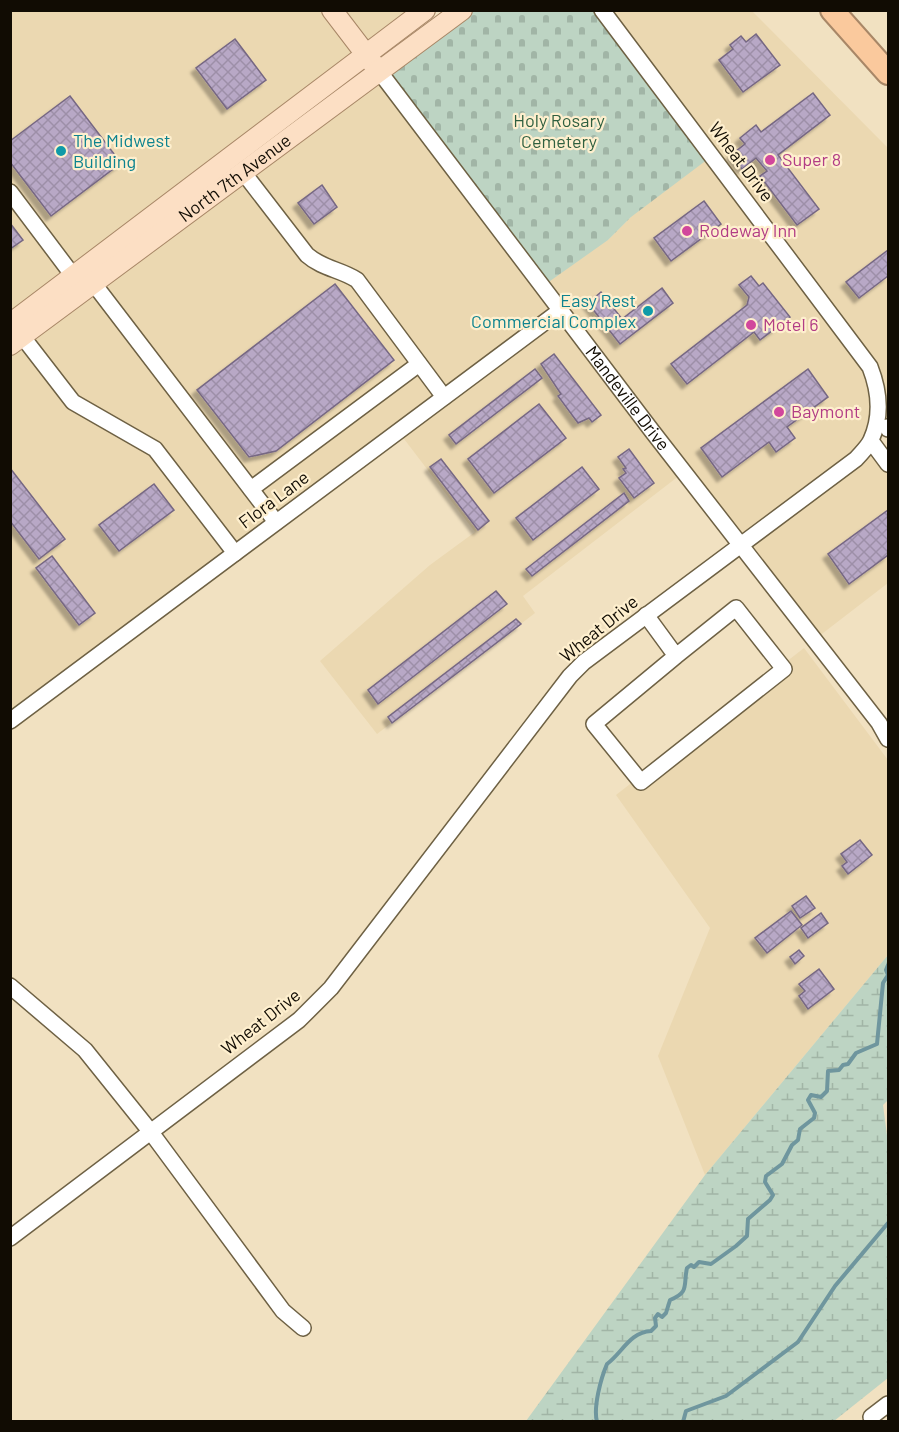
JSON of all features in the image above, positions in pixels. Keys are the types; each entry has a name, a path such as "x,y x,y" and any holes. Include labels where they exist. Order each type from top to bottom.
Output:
{"highway":[{"path":"832,10 888,73"}],"main road":[{"path":"332,10 373,64"},
{"name":"North 7th Avenue","path":"14,335 94,284 243,171 373,64 425,10"},
{"name":"North 7th Avenue","path":"14,335 74,277 373,64 462,10"}],"street":[{"name":"Wheat Drive","path":"10,1238 299,1020 318,1002 570,676 584,662 856,459 871,441 879,408 877,383 870,367 602,10"},
{"name":"Mandeville Drive","path":"373,64 879,723 888,740"},
{"path":"243,171 312,260 317,264 348,274 357,280 444,397"},
{"path":"10,192 74,277"},
{"path":"94,284 276,522"},
{"name":"Flora Lane","path":"10,721 561,310"},
{"path":"14,335 73,402 155,449 234,553"},
{"path":"251,489 419,364"},
{"path":"871,441 888,464"},
{"path":"736,608 784,669 641,782 594,724 676,656 736,608"},
{"path":"646,615 676,656"},
{"path":"10,986 86,1050 150,1131 283,1311 303,1328"},
{"path":"872,1417 888,1404"}],"shaded area":[{"path":"11,11 425,11 11,323"},
{"path":"602,11 752,11 888,148 888,419 881,442 888,453 888,583 814,640 684,472 523,596 535,613 377,734 320,661 430,565 475,532 398,431 11,719 10,344 379,71 608,240 631,217"},
{"path":"804,648 888,760 888,955 705,1175 658,1056 710,928 616,795"}],"green space":[{"name":"Holy Rosary Cemetery","path":"462,11 602,11 712,156 631,217 608,240 543,286 379,71"},
{"path":"888,955 888,1100 883,1105 888,1143 888,1378 834,1421 526,1421 705,1175"}],"building":[{"path":"756,34 780,65 743,92 719,60 733,49 730,45 741,36 746,42"},
{"path":"235,39 266,80 227,109 196,68"},
{"name":"Super 8","path":"813,93 830,115 778,155 819,209 797,225 760,176 767,171 756,158 742,169 731,155 745,144 740,138 756,125 761,132"},
{"name":"The Midwest Building","path":"70,96 121,163 51,216 10,162 10,141"},
{"path":"322,185 337,207 314,224 298,203"},
{"name":"Rodeway Inn","path":"704,201 721,224 671,261 654,238"},
{"path":"10,223 23,240 10,249"},
{"path":"888,250 888,276 859,298 846,282"},
{"name":"Motel 6","path":"751,276 759,286 763,283 790,317 760,340 754,332 687,384 671,364 747,305 749,297 739,285"},
{"path":"335,284 394,360 276,451 249,457 197,390"},
{"name":"Easy Rest Commercial Complex","path":"662,288 673,303 620,344 588,303 601,292 622,319"},
{"path":"554,354 601,415 592,422 589,418 578,423 558,396 561,394 541,364"},
{"path":"535,369 542,378 456,444 449,435"},
{"name":"Baymont","path":"808,369 828,397 787,427 795,438 776,452 769,442 722,477 701,448"},
{"path":"539,404 566,438 494,493 468,459"},
{"path":"629,449 654,483 634,498 619,478 626,473 623,469 626,468 618,457"},
{"path":"441,459 489,521 478,530 430,467"},
{"path":"582,467 599,489 533,540 516,518"},
{"path":"10,468 65,539 39,559 10,521"},
{"path":"154,484 174,510 119,551 99,525"},
{"path":"624,493 629,501 532,576 526,569"},
{"path":"888,510 888,555 849,584 828,554"},
{"path":"52,556 95,613 79,625 36,568"},
{"path":"496,591 507,604 378,704 368,690"},
{"path":"516,619 521,624 392,723 388,717"},
{"path":"860,840 872,855 848,874 842,866 847,862 841,854"},
{"path":"806,896 815,908 800,918 792,906"},
{"path":"791,911 802,925 767,953 755,938"},
{"path":"821,913 828,923 808,938 801,928"},
{"path":"799,950 804,956 795,964 790,957"},
{"path":"819,969 834,989 808,1009 799,996 805,991 799,984"}],"waterway":[{"path":"597,1422 597,1401 607,1364 637,1335 651,1331 656,1326 655,1318 658,1314 662,1317 666,1313 670,1300 683,1291 687,1268 691,1265 694,1267 699,1262 711,1264 747,1236 748,1219 773,1195 765,1182 766,1176 782,1164 792,1145 798,1140 800,1129 814,1118 815,1113 808,1100 811,1095 821,1097 827,1091 828,1071 839,1070 843,1065 848,1064 856,1053 877,1044 883,983 888,975 886,970 888,965"},
{"path":"683,1422 686,1411 726,1396 798,1342 835,1286 888,1223"}],"place":[{"name":"The Midwest Building","path":"61,151"},
{"name":"Super 8","path":"770,160"},
{"name":"Rodeway Inn","path":"687,231"},
{"name":"Easy Rest Commercial Complex","path":"648,311"},
{"name":"Motel 6","path":"751,325"},
{"name":"Baymont","path":"779,412"}]}
